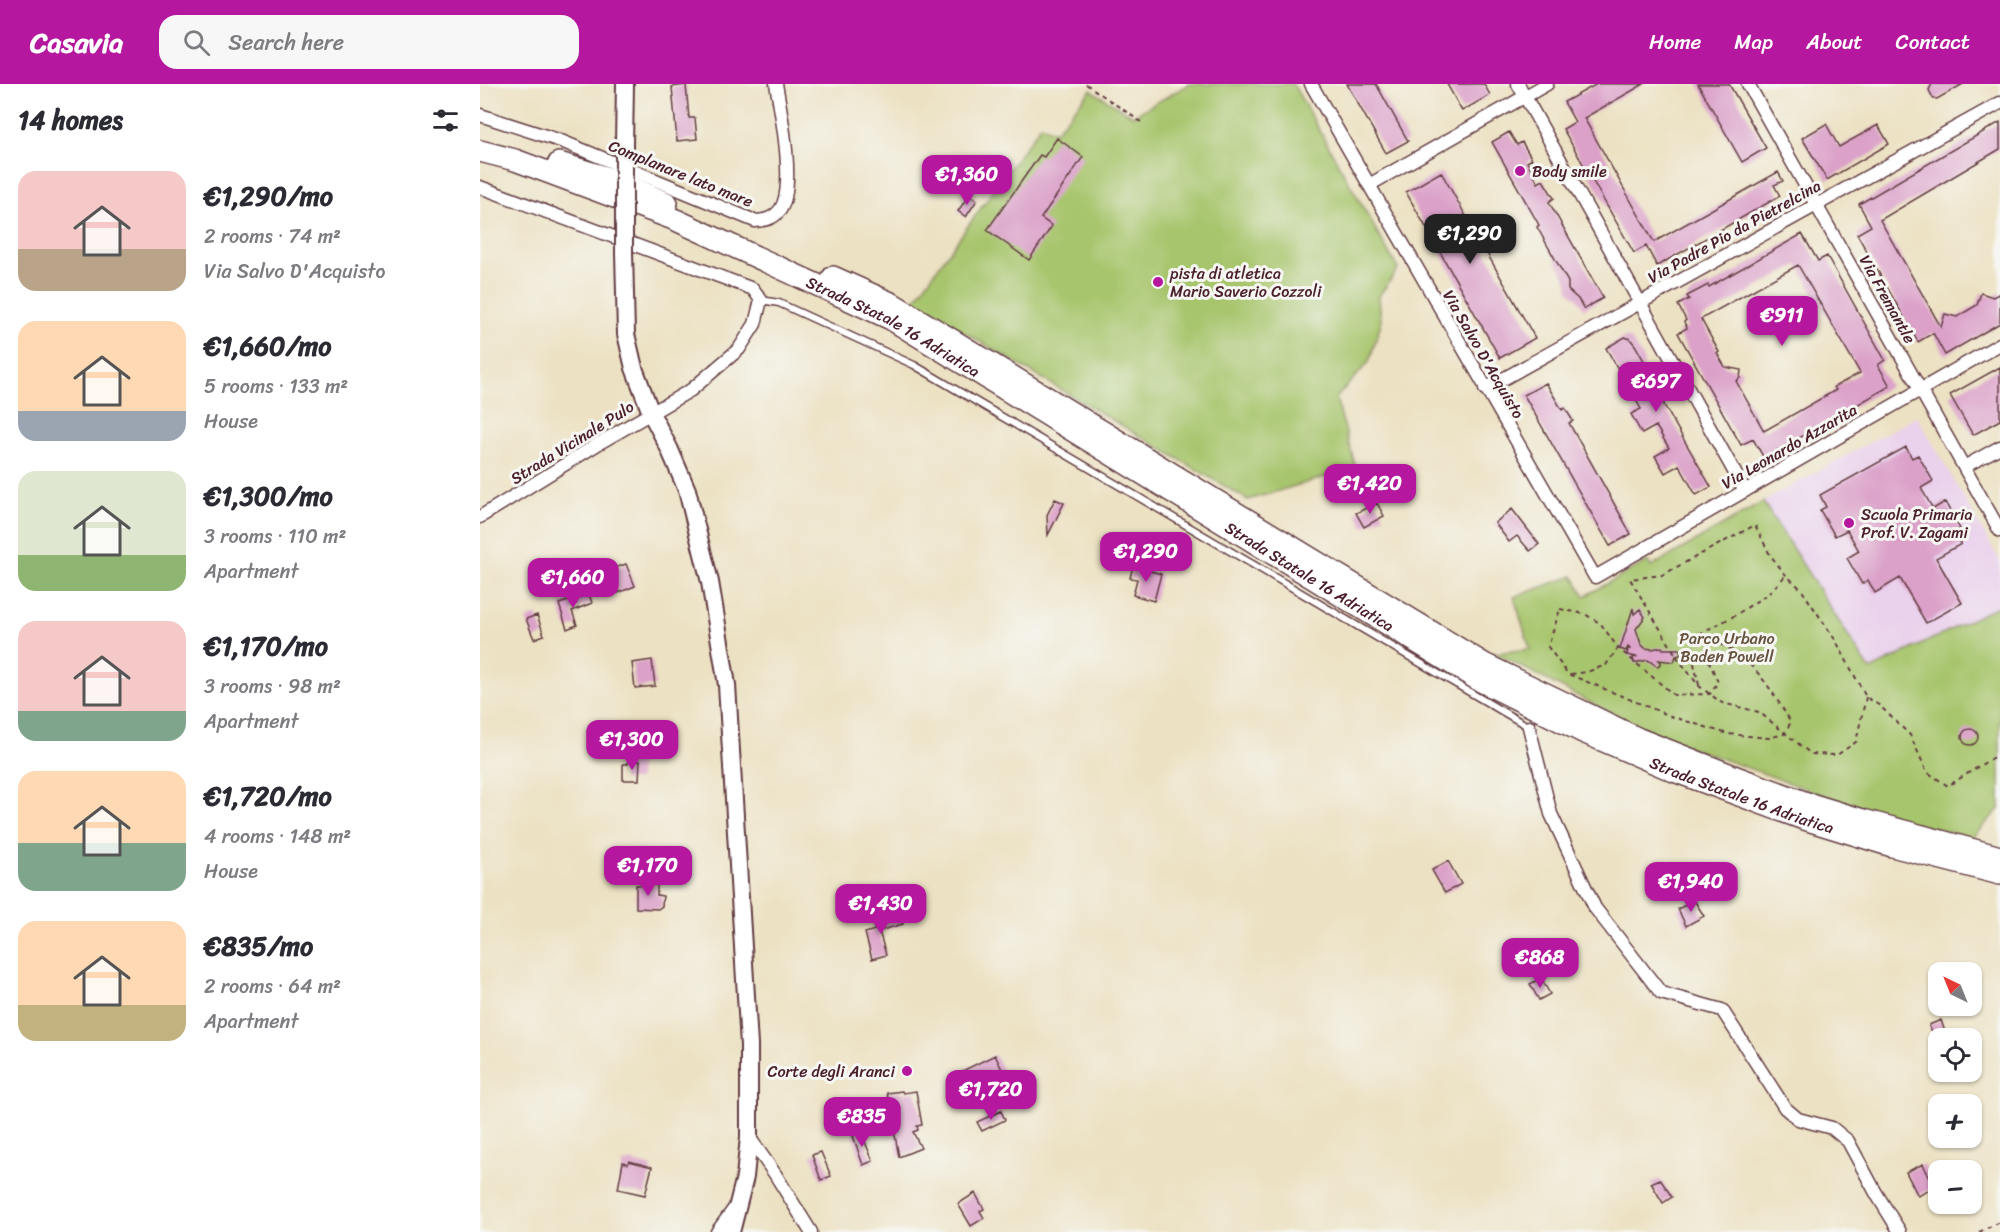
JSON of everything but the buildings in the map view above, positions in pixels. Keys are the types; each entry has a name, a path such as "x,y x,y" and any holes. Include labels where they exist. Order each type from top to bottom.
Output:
{"highway":[{"name":"Strada Statale 16 Adriatica","path":"480,138 615,180 893,304 1484,664 1591,717 1681,756 1807,803 1897,831 2000,857"},
{"name":"Strada Statale 16 Adriatica","path":"480,151 515,160 676,220 891,319 1477,679 1583,732 1674,771 1801,818 1892,846 2000,874"}],"main road":[{"path":"625,84 624,252 627,334 634,368 651,413 687,490 710,582 727,685 749,1045 749,1137 745,1178 731,1232"}],"street":[{"name":"Complanare lato mare","path":"480,115 561,141 755,221 771,219 781,208 788,182 776,84"},
{"name":"Via Salvo D'Acquisto","path":"1311,84 1594,577"},
{"path":"1518,84 1745,491"},
{"path":"1369,185 1547,84"},
{"name":"Via Fremantle","path":"1748,84 2000,531"},
{"name":"Via Padre Pio da Pietrelcina","path":"1485,389 2000,103"},
{"path":"480,187 753,289 761,300"},
{"name":"Strada Vicinale Pulo","path":"480,517 691,390 739,349 755,324 761,300"},
{"name":"Via Leonardo Azzarita","path":"1594,577 2000,344"},
{"path":"1964,467 2000,447"},
{"path":"1529,727 1551,814 1595,908 1661,993 1722,1010 1785,1108 1798,1119 1832,1128 1848,1141 1900,1232"},
{"path":"749,1137 812,1232"},
{"path":"717,1232 738,1203"}],"lane":[{"path":"761,300 779,303 914,365 1529,727"}],"path":[{"path":"1086,84 1142,122"},
{"path":"1866,698 1856,742 1837,754 1811,754 1759,712 1722,702 1699,686 1679,660 1630,579 1662,574 1755,525 1770,555 1801,589 1836,641 1866,698 1880,706 1910,735 1927,772 1948,786 2000,753"},
{"path":"1699,686 1691,651 1699,634 1734,616 1769,593 1786,575"},
{"path":"1560,609 1585,614 1601,624 1618,648 1674,695 1710,694 1718,682 1704,650 1717,642 1732,649 1751,663 1791,722 1784,734 1769,738 1728,734 1673,717 1568,674 1548,647 1560,609"},
{"path":"1568,674 1587,672 1606,665 1618,648"},
{"path":"1979,1232 2000,1222"}],"shaded area":[{"path":"1917,416 2000,561 2000,605 1870,670 1763,502"}],"green space":[{"name":"pista di atletica Mario Saverio Cozzoli","path":"1189,84 1293,84 1398,269 1379,296 1381,323 1369,362 1336,398 1356,468 1248,500 913,302 1041,125 1055,132 1091,90 1133,116"},
{"name":"Parco Urbano Baden Powell","path":"1763,502 1870,670 2000,605 2000,808 1972,838 1874,813 1675,742 1599,707 1495,653 1530,649 1514,597 1573,576 1585,596 1648,561 1651,567"}],"place":[{"name":"Body smile","path":"1520,171"},
{"name":"pista di atletica Mario Saverio Cozzoli","path":"1158,282"},
{"name":"Scuola Primaria Prof. V. Zagami","path":"1849,523"},
{"name":"Corte degli Aranci","path":"907,1071"}]}
